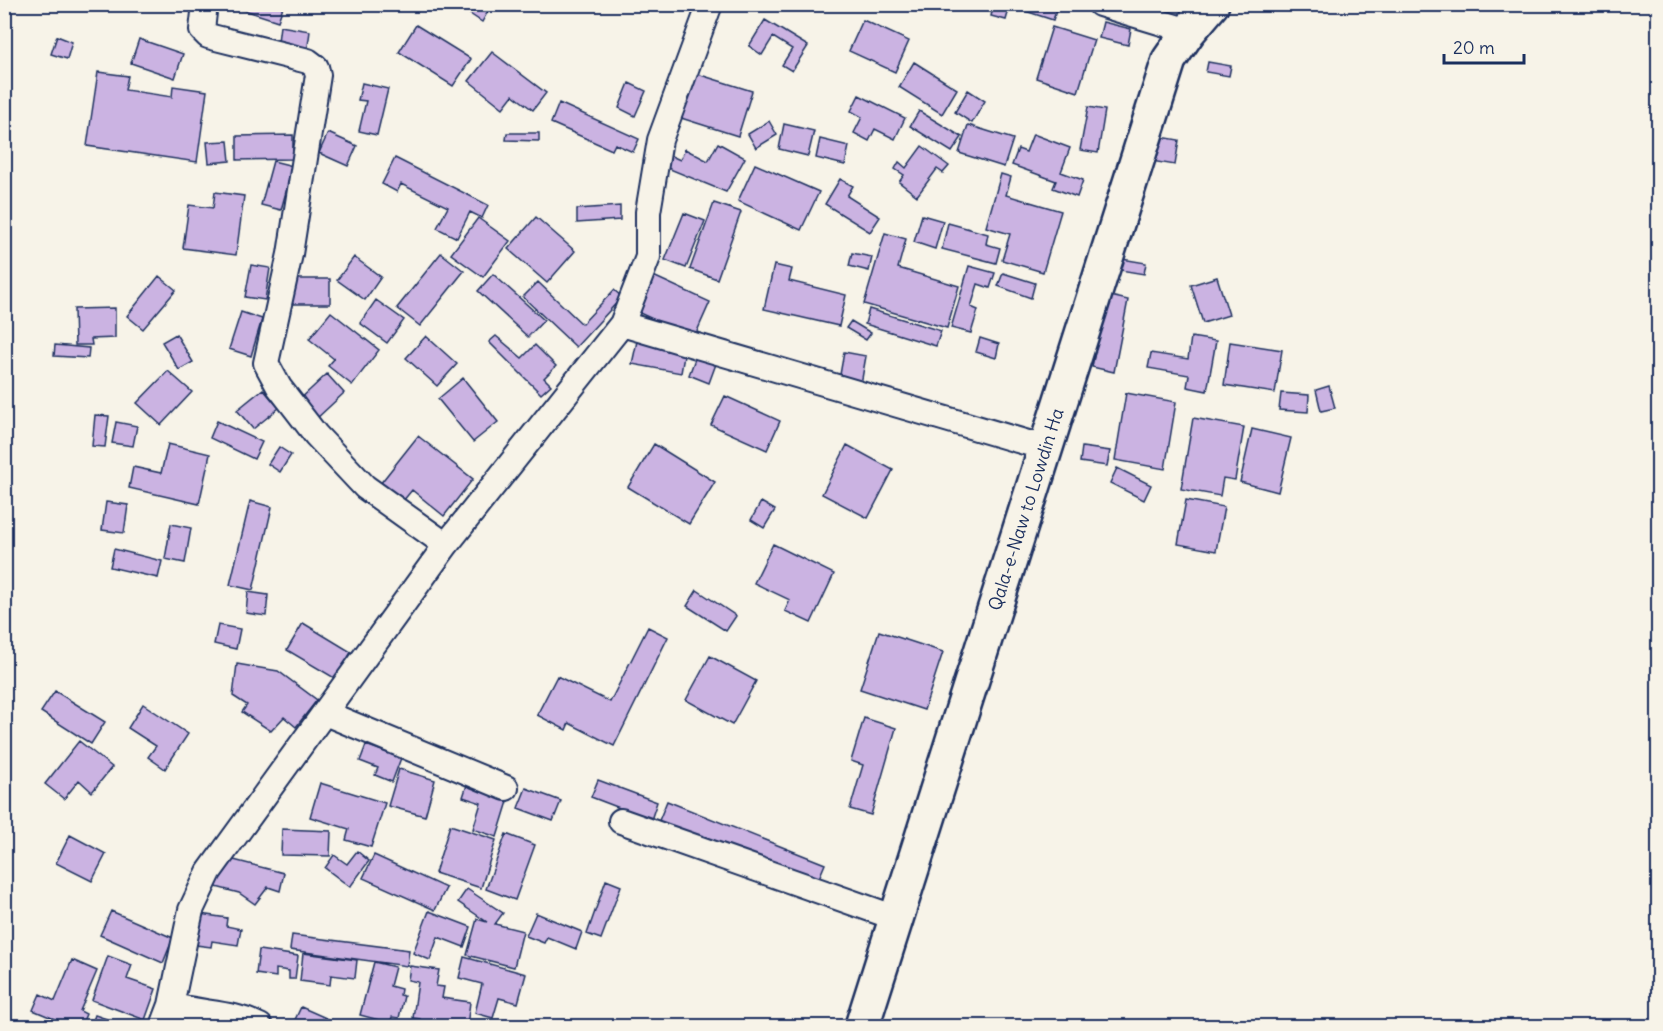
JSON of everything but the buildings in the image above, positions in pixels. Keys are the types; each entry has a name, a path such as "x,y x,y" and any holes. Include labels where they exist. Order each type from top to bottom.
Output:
{"main road":[{"name":"Qala-e-Naw to Lowdin Ha","path":"862,1026 1169,60 1192,17 1212,4"}],"street":[{"path":"205,4 201,22 202,30 208,36 308,61 316,67 318,75 290,254 266,363 279,387 316,435 365,487 446,545"},
{"path":"260,1026 236,1015 197,1012 167,1016 191,910 209,872 446,545 622,324 648,257 648,213 660,140 710,4"},
{"path":"1100,4 1192,17"},
{"path":"622,324 1045,448"},
{"path":"325,713 506,788"},
{"path":"621,821 896,918"}]}
